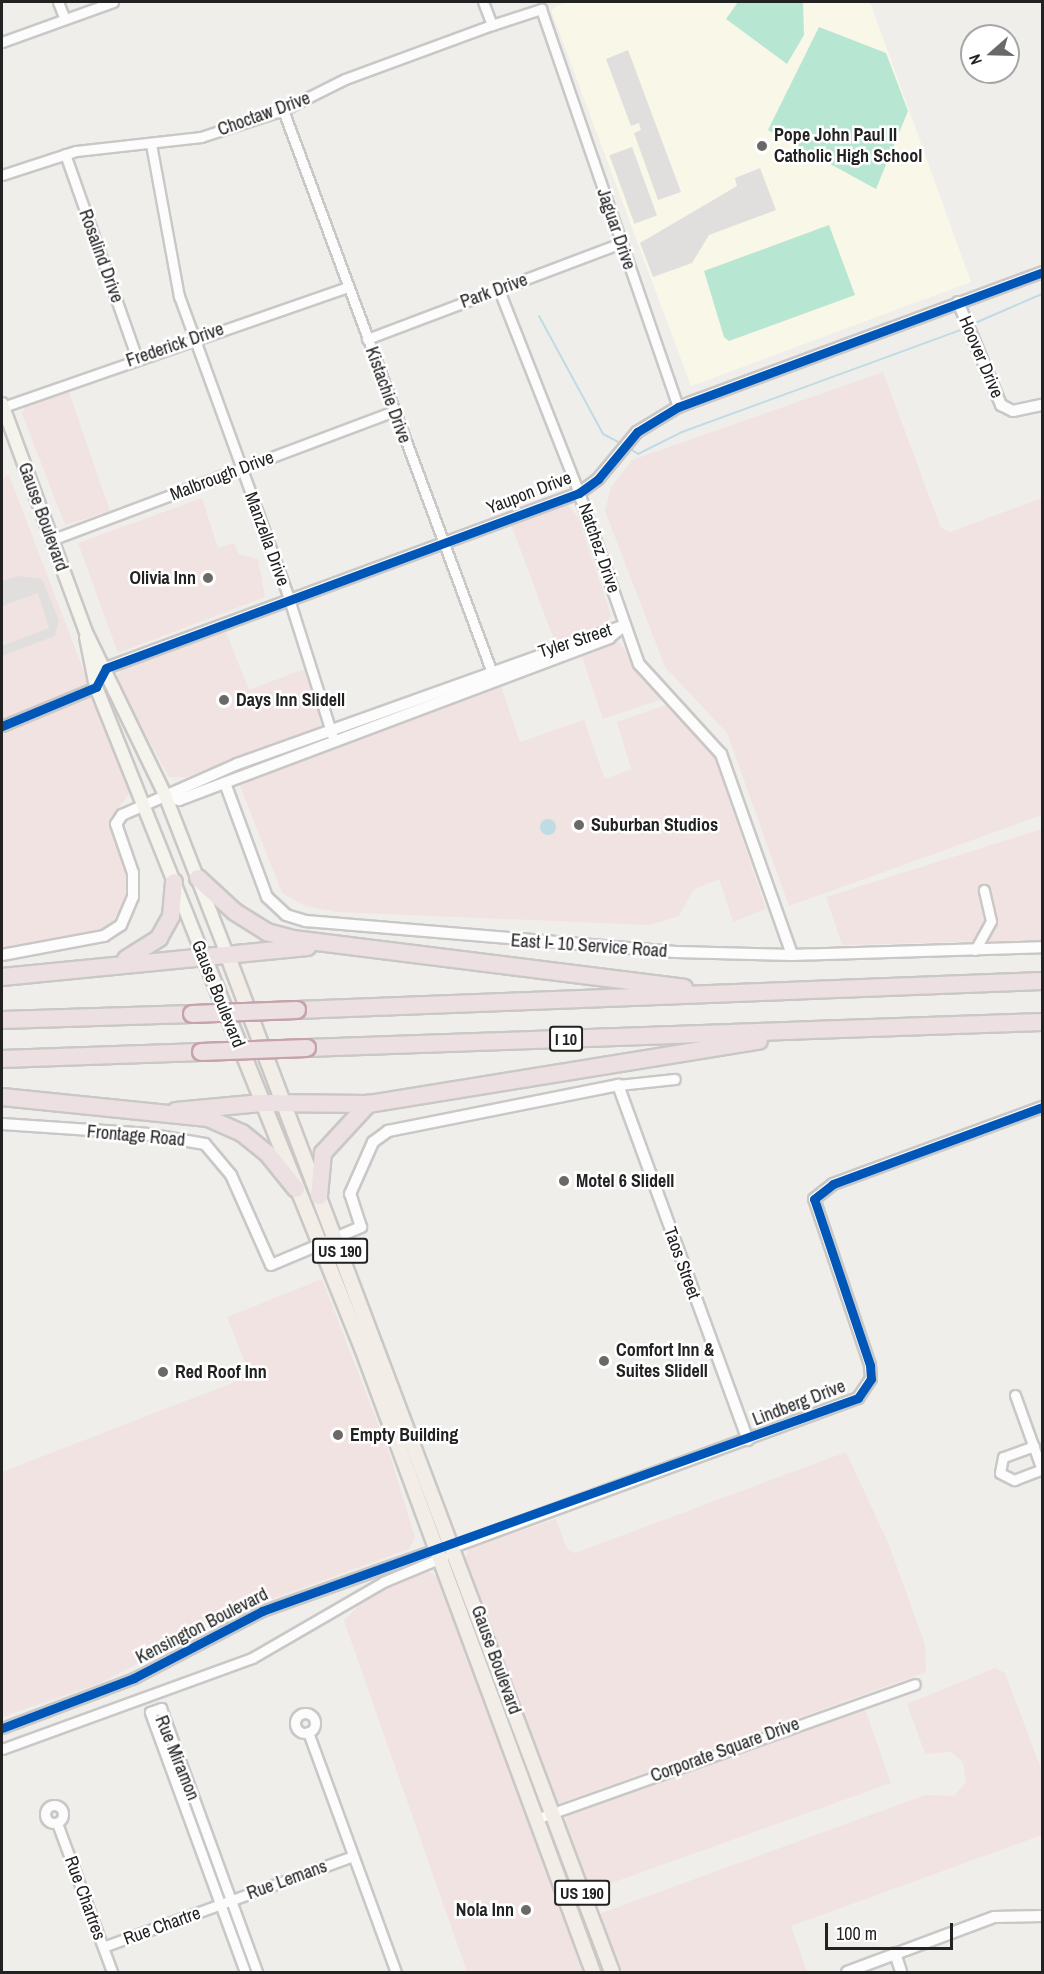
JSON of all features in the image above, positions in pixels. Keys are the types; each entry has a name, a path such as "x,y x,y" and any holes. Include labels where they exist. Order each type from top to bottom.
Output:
{"highway":[{"path":"198,878 267,932 334,945 728,993"},
{"path":"121,962 159,938 171,916 174,882"},
{"path":"2,977 121,962 334,945"},
{"name":"I 10","path":"2,1020 1042,981"},
{"name":"I 10","path":"2,1059 1042,1022"},
{"path":"2,1097 176,1111 262,1103 368,1104 825,1030"},
{"path":"319,1196 323,1153 368,1104"},
{"path":"176,1111 242,1133 296,1189"}],"main road":[{"name":"Gause Boulevard","path":"2,406 85,630 106,668 165,795 198,878 453,1546 612,1972"},
{"name":"Gause Boulevard","path":"85,630 96,687 364,1354 592,1972"}],"street":[{"path":"58,2 65,20"},
{"path":"2,42 113,2"},
{"path":"483,2 492,25"},
{"name":"Choctaw Drive","path":"2,175 65,154 201,136 283,110 345,79 541,9 556,50"},
{"name":"Jaguar Drive","path":"556,50 678,407"},
{"name":"Kistachie Drive","path":"283,110 493,676"},
{"name":"Manzella Drive","path":"151,144 193,338 289,599 334,741"},
{"name":"Rosalind Drive","path":"65,154 137,358"},
{"name":"Park Drive","path":"367,339 621,243"},
{"name":"Yaupon Drive","path":"106,668 579,493 598,480 637,432 678,407 1042,272"},
{"name":"Frederick Drive","path":"2,406 193,338 348,287"},
{"name":"Natchez Drive","path":"499,290 579,493 639,664 721,754 792,955"},
{"name":"Hoover Drive","path":"958,302 1001,405 1013,411 1042,405"},
{"name":"Malbrough Drive","path":"51,540 394,411"},
{"name":"Tyler Street","path":"165,795 330,729 609,638 625,625"},
{"path":"2,726 96,687 106,668"},
{"name":"Tyler Street","path":"165,795 179,800 334,741 493,676"},
{"name":"East I- 10 Service Road","path":"225,783 267,897 286,915 306,921 542,944 792,955 1042,947"},
{"path":"2,955 104,936 121,925 133,897 133,873 116,824 143,805 165,795"},
{"path":"975,950 991,921 984,890"},
{"path":"618,1086 675,1079"},
{"name":"Frontage Road","path":"2,1124 147,1134 205,1144 231,1175 271,1265 320,1247 361,1227 350,1194 374,1142 388,1131 618,1086"},
{"name":"Taos Street","path":"618,1086 748,1440"},
{"name":"Lindberg Drive","path":"453,1546 858,1398 871,1379 864,1343 815,1210 821,1190 1042,1107"},
{"path":"364,1354 377,1348"},
{"path":"1015,1395 1034,1446 1042,1469 1014,1480 1000,1473 1003,1457 1034,1446"},
{"name":"Kensington Boulevard","path":"2,1749 252,1658 383,1582 453,1546"},
{"name":"Kensington Boulevard","path":"2,1728 134,1678 262,1611 438,1554"},
{"name":"Corporate Square Drive","path":"536,1819 915,1684"},
{"name":"Rue Miramon","path":"244,1972 150,1712 161,1708 257,1972"},
{"path":"308,1732 396,1972"},
{"name":"Rue Chartres","path":"57,1823 112,1972"},
{"name":"Rue Lemans","path":"220,1904 353,1856"},
{"name":"Rue Chartre","path":"103,1947 220,1904"},
{"path":"848,1972 994,1917 1042,1916"},
{"path":"894,1953 902,1972"}],"shaded area":[{"name":"Pope John Paul II Catholic High School","path":"565,2 870,2 971,282 691,386 551,10"},
{"path":"628,50 681,192 658,200 634,133 641,130 639,123 631,126 606,59"},
{"path":"632,147 657,216 634,224 609,155"},
{"path":"760,168 776,210 709,235 692,263 653,277 640,243 737,186 735,178"},
{"path":"883,372 941,528 950,532 1042,498 1042,815 789,906 727,733 665,667 605,511 611,487 632,460"},
{"path":"68,389 110,511 65,525 22,414 25,406"},
{"path":"9,475 130,792 110,819 127,881 124,904 111,924 91,933 2,948 2,478"},
{"path":"202,498 218,548 234,543 239,554 258,559 265,597 118,653 78,543"},
{"path":"567,504 578,517 611,615 608,622 555,643 511,524"},
{"path":"17,576 42,579 59,620 55,636 2,656 2,646 49,628 38,593 2,606 2,581"},
{"path":"226,632 249,690 304,669 326,727 186,777 169,777 115,679 123,668"},
{"path":"618,641 662,699 603,719 581,654"},
{"path":"501,686 520,742 584,720 605,779 631,769 617,722 668,704 713,752 766,909 733,922 719,879 694,889 679,916 650,925 337,912 305,906 282,893 238,781"},
{"path":"1042,829 1042,940 842,945 826,897"},
{"path":"322,1279 391,1458 415,1538 409,1549 250,1607 98,1684 2,1717 2,1472 250,1376 227,1317"},
{"path":"846,1452 889,1545 925,1644 926,1672 557,1804 480,1602 465,1558 469,1548 556,1519 567,1549 575,1553"},
{"path":"428,1571 442,1579 585,1972 467,1972 344,1621 367,1597"},
{"path":"995,1668 1005,1673 1042,1771 1042,1835 791,1926 807,1972 618,1972 596,1915 925,1795 954,1796 966,1782 963,1762 951,1752 925,1754 907,1704"},
{"path":"865,1709 891,1783 592,1890 584,1883 564,1824 568,1814"}],"green space":[{"path":"738,2 803,2 804,35 787,64 726,19"},
{"path":"819,27 886,53 908,111 876,189 768,130"},
{"path":"829,225 855,295 729,341 724,337 704,271"}],"water":[{"path":"545,819 551,819 556,827 554,833 545,835 540,830 540,824"}],"waterway":[{"path":"975,323 1042,294"},
{"path":"539,316 603,434 618,442"},
{"path":"632,450 638,454 682,432 961,330"}],"cycle path":[{"path":"2,726 96,687 106,668 579,493 598,479 637,432 678,407 1042,272"},
{"path":"2,1728 134,1678 262,1611 858,1398 871,1379 870,1365 814,1199 833,1184 1042,1107"}],"place":[{"name":"Pope John Paul II Catholic High School","path":"762,146"},
{"name":"Olivia Inn","path":"208,578"},
{"name":"Days Inn Slidell","path":"224,700"},
{"name":"Suburban Studios","path":"579,825"},
{"name":"Motel 6 Slidell","path":"564,1181"},
{"name":"Comfort Inn & Suites Slidell","path":"604,1361"},
{"name":"Red Roof Inn","path":"163,1372"},
{"name":"Empty Building","path":"338,1435"},
{"name":"Nola Inn","path":"526,1910"}]}
